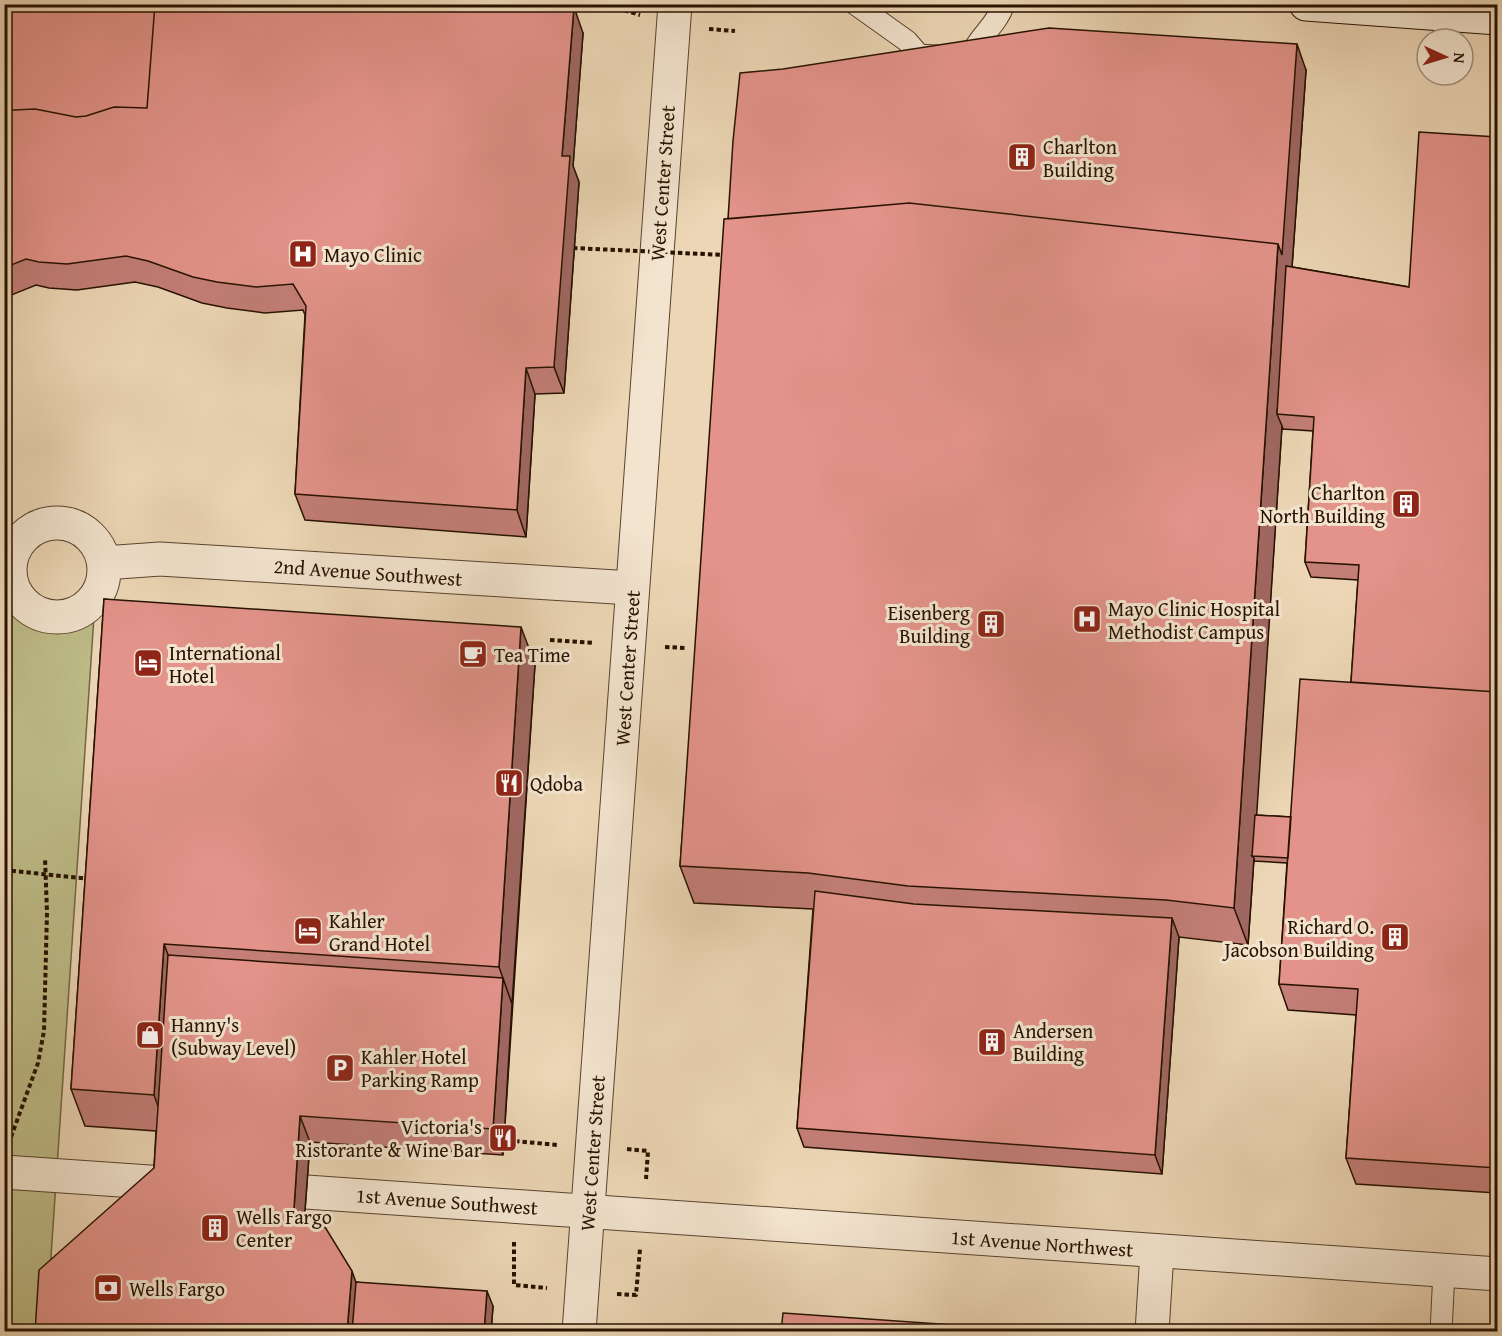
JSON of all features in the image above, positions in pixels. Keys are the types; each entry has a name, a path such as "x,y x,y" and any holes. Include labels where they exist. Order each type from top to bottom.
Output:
{"street":[{"name":"West Center Street","path":"579,1332 675,4"},
{"path":"1306,4 1392,7 1497,18"},
{"name":"2nd Avenue Southwest","path":"104,564 160,559 632,588"},
{"path":"4,1172 164,1183"},
{"name":"1st Avenue Southwest","path":"306,1192 587,1210"},
{"name":"1st Avenue Northwest","path":"587,1210 1497,1274"},
{"path":"1152,1332 1157,1251"}],"lane":[{"path":"855,4 907,41 920,55 969,58 974,45 1000,17 1004,4"},
{"path":"1440,1332 1444,1271"}],"path":[{"path":"573,248 726,256"},
{"path":"11,1139 38,1063 44,1030 47,912 45,858"},
{"path":"4,870 91,879"}],"shaded area":[{"path":"4,589 41,623 94,616 46,1331 5,1331"}],"building":[{"path":"4,4 155,4 147,108 114,107 76,117 35,109 4,112"},
{"path":"155,4 541,4 574,7 562,156 570,156 554,367 526,368 517,510 295,494 306,306 293,284 256,287 217,282 126,256 67,264 26,259 4,268 4,112 35,109 76,117 114,107 147,108"},
{"name":"Charlton Building","path":"1049,28 1297,44 1282,255 1278,244 909,203 728,219 740,73 783,69"},
{"name":"Charlton North Building","path":"1419,132 1497,137 1497,692 1351,682 1359,565 1305,562 1314,417 1277,414 1286,266 1409,287"},
{"name":"Eisenberg Building","path":"909,203 1278,244 1234,908 1166,900 908,886 808,873 680,866 724,219"},
{"name":"Kahler Grand Hotel","path":"104,599 521,627 499,967 164,944 154,1095 71,1089"},
{"name":"Richard O. Jacobson Building","path":"1300,679 1497,692 1497,1168 1346,1158 1358,989 1279,984"},
{"path":"1255,815 1291,817 1288,858 1252,856"},
{"name":"Andersen Building","path":"815,891 914,904 1172,918 1155,1155 797,1128"},
{"path":"168,955 503,978 493,1129 300,1116 293,1224 325,1227 352,1271 347,1332 35,1332 39,1270 154,1168"},
{"path":"356,1282 487,1291 484,1332 352,1332"},
{"path":"783,1313 1039,1331 1039,1332 781,1332"}],"place":[{"name":"Charlton Building","path":"1022,157"},
{"name":"Mayo Clinic","path":"303,254"},
{"name":"Charlton North Building","path":"1406,504"},
{"name":"Mayo Clinic Hospital Methodist Campus","path":"1087,619"},
{"name":"Eisenberg Building","path":"991,624"},
{"name":"Tea Time","path":"473,654"},
{"name":"International Hotel","path":"148,663"},
{"name":"Qdoba","path":"509,783"},
{"name":"Kahler Grand Hotel","path":"308,931"},
{"name":"Richard O. Jacobson Building","path":"1395,937"},
{"name":"Hanny's (Subway Level)","path":"150,1035"},
{"name":"Andersen Building","path":"992,1042"},
{"name":"Kahler Hotel Parking Ramp","path":"340,1068"},
{"name":"Victoria's Ristorante & Wine Bar","path":"503,1138"},
{"name":"Wells Fargo Center","path":"215,1228"},
{"name":"Wells Fargo","path":"108,1288"}]}
